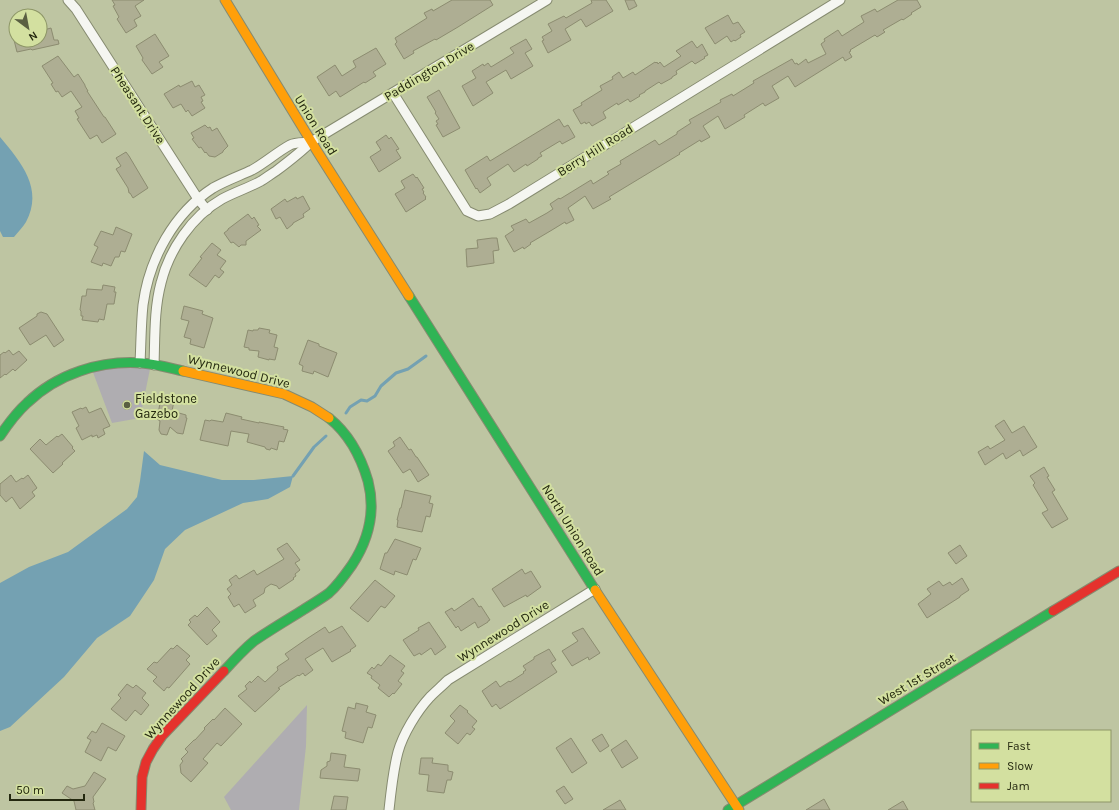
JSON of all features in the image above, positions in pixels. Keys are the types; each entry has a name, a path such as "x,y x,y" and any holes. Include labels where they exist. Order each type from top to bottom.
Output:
{"main road":[{"name":"Union Road","path":"225,0 311,142 388,263"},
{"name":"North Union Road","path":"388,263 734,808"},
{"name":"Wynnewood Drive","path":"0,436 13,418 32,398 50,385 91,367 114,363 140,363 284,394 303,402 321,412 337,425 350,439 360,456 370,492 372,508 370,527 357,558 332,590 260,637 240,654 162,736 152,751 143,772 141,810"},
{"name":"West 1st Street","path":"734,808 1119,571"}],"street":[{"name":"Pheasant Drive","path":"68,0 76,9 198,199 207,210"},
{"name":"Paddington Drive","path":"311,142 547,0"},
{"name":"Berry Hill Road","path":"393,93 467,211 478,216 490,214 509,204 840,0"},
{"path":"140,363 143,304 149,278 156,256 166,237 183,215 198,199 214,188 254,169 291,144 311,142"},
{"path":"154,365 155,331 161,283 167,263 176,246 192,224 207,210 221,200 262,180 298,155 311,142"},
{"name":"Wynnewood Drive","path":"389,810 393,773 398,751 406,733 430,697 448,680 595,589"}],"shaded area":[{"path":"151,364 140,418 112,423 91,367"},
{"path":"307,705 306,746 299,810 231,810 224,797"}],"water":[{"path":"0,137 22,166 28,176 31,187 31,210 26,222 14,237 3,237 0,231"},
{"path":"144,451 160,465 222,480 254,480 293,476 290,487 268,499 243,503 185,530 165,549 154,580 130,616 97,638 64,677 10,727 0,731 0,583 29,567 68,552 127,509 137,497"}],"building":[{"path":"112,0 144,0 135,6 141,16 134,20 137,26 126,33 117,19 119,17 113,6 115,5"},
{"path":"452,0 490,0 493,5 436,40 435,39 413,51 414,53 404,59 395,44 397,42 395,38 427,18 424,13 432,9 433,11"},
{"path":"591,0 606,0 613,11 586,27 581,19 565,29 571,40 548,53 542,41 544,40 542,37 552,31 548,24 564,16 566,18 592,3"},
{"path":"625,0 634,0 637,6 629,10"},
{"path":"898,0 917,0 921,7 903,20 902,19 883,30 885,32 877,37 875,35 850,50 851,51 849,52 852,57 845,61 843,57 795,87 788,76 772,86 779,98 765,106 763,103 744,115 745,117 725,129 718,116 703,126 710,137 701,142 700,140 679,153 680,154 609,197 611,199 593,209 585,196 568,208 574,220 566,224 565,222 530,243 531,244 524,249 523,247 514,252 505,236 514,230 511,226 526,219 529,223 547,213 553,209 550,204 559,198 560,199 591,180 593,184 609,174 607,172 621,164 620,161 655,140 659,145 691,123 689,120 721,102 720,100 732,94 733,96 754,83 753,81 792,59 795,64 797,63 798,65 806,59 808,63 826,54 821,44 825,41 824,39 838,30 842,36 864,22 861,16 875,9 877,12"},
{"path":"728,15 733,24 738,22 745,32 735,41 734,40 731,42 727,36 715,44 705,28"},
{"path":"51,28 54,40 58,40 59,44 48,46 48,29"},
{"path":"155,34 169,56 159,62 163,67 152,74 142,60 143,58 136,46"},
{"path":"526,39 532,49 525,53 533,66 511,79 506,70 486,82 493,93 473,106 462,86 476,78 472,71 483,64 484,66 488,63 491,67 514,53 510,48"},
{"path":"692,41 697,48 702,44 708,55 704,57 705,58 695,64 692,61 676,71 677,74 672,78 661,84 659,82 630,102 628,99 618,105 617,103 603,112 606,118 592,126 589,122 586,124 585,122 581,124 573,110 582,105 581,103 602,90 600,86 613,79 612,77 619,72 623,78 633,72 635,75 655,62 658,64 660,62 664,67 681,56 676,51"},
{"path":"16,48 41,48 31,49 17,52"},
{"path":"376,48 386,64 373,72 376,76 340,97 336,91 329,96 317,77 335,65 342,76 356,67 353,61"},
{"path":"58,56 74,77 78,74 87,91 116,134 102,143 97,135 90,139 77,119 79,118 75,111 82,107 71,91 62,97 58,91 56,92 51,84 53,83 42,66"},
{"path":"192,81 195,87 199,85 205,95 201,97 203,101 201,102 205,108 192,116 188,110 186,112 181,104 173,108 164,94 179,85 180,87"},
{"path":"439,90 460,128 443,137 436,125 438,124 436,121 439,119 427,97"},
{"path":"559,119 564,127 568,125 575,137 562,144 560,141 540,153 542,156 538,159 527,166 526,164 514,172 508,164 487,178 491,185 480,193 477,188 476,189 465,170 487,156 490,161"},
{"path":"205,125 208,128 210,127 212,131 217,128 228,146 223,152 215,157 209,156 206,152 205,153 192,139 194,138 191,133"},
{"path":"386,135 389,139 391,137 399,149 396,150 401,158 379,172 370,157 381,150 376,142"},
{"path":"126,152 148,188 133,198 116,169 121,166 116,158"},
{"path":"413,174 416,178 417,177 424,188 422,189 426,199 406,212 395,194 405,188 401,181"},
{"path":"303,196 310,209 303,214 304,217 293,223 287,229 280,217 276,219 271,209 285,199 287,202 296,197 297,199"},
{"path":"248,214 252,219 254,217 259,225 257,226 261,230 246,241 246,245 241,245 239,247 233,242 231,243 224,233"},
{"path":"116,227 132,234 125,252 121,251 119,257 115,257 111,266 103,263 102,266 91,262 98,247 94,245 101,231 113,235"},
{"path":"497,238 499,250 493,251 494,263 467,267 466,249 478,248 477,240"},
{"path":"212,243 221,250 217,255 226,261 220,269 224,272 219,278 215,275 206,287 189,275 202,258 200,257"},
{"path":"103,285 115,287 114,292 116,292 114,304 107,304 104,320 99,319 98,322 82,320 83,316 81,316 80,310 82,296 86,296 87,289 102,290"},
{"path":"184,306 203,311 202,314 213,318 204,348 190,344 191,339 184,337 189,321 181,319"},
{"path":"41,312 47,314 64,340 54,347 46,335 30,345 19,328"},
{"path":"259,328 270,330 269,333 277,335 274,347 278,348 275,360 258,357 259,351 249,350 249,348 244,347 248,330 253,331 258,330"},
{"path":"308,340 337,353 328,377 314,371 313,374 302,371 303,366 299,364"},
{"path":"9,350 13,355 19,351 27,360 15,371 13,369 0,378 0,355"},
{"path":"161,398 174,401 172,411 186,415 187,418 183,434 177,433 170,427 167,435 161,434 159,430 160,421 157,419"},
{"name":"Fieldstone Gazebo","path":"125,401 129,401 131,405 129,409 125,409 123,407 123,403"},
{"path":"86,407 89,413 101,408 110,426 103,429 105,434 98,438 97,435 92,437 92,435 82,440 76,428 79,426 72,412"},
{"path":"226,413 242,417 241,419 284,427 283,429 288,430 284,442 279,441 277,450 271,448 270,450 247,442 249,434 231,431 228,446 200,440 205,420 223,422"},
{"path":"1004,420 1012,433 1024,426 1037,447 1023,456 1020,450 1006,459 1003,453 985,465 978,452 988,446 990,449 1005,440 995,426"},
{"path":"62,434 75,451 53,473 30,449 40,439 46,445"},
{"path":"400,437 409,450 411,449 429,475 418,482 410,469 403,473 388,451 395,446 393,442"},
{"path":"1044,467 1049,476 1047,477 1055,490 1052,492 1068,519 1052,528 1042,513 1048,510 1033,485 1035,483 1030,476"},
{"path":"11,475 16,482 28,475 37,488 32,492 35,496 20,509 12,497 6,502 0,495 0,484"},
{"path":"405,490 431,496 429,503 433,504 430,517 426,516 422,532 397,527 397,520"},
{"path":"395,539 421,548 416,560 413,559 407,575 395,571 394,575 380,569 385,553 387,553"},
{"path":"287,543 300,560 295,563 300,570 295,574 296,576 293,578 294,579 279,589 277,586 271,584 265,588 264,593 253,600 256,606 245,613 239,604 234,607 228,597 231,594 227,589 232,585 229,580 236,575 239,579 254,570 257,575 284,559 277,549"},
{"path":"960,545 967,556 956,564 948,553"},
{"path":"522,569 525,574 531,571 541,587 527,597 526,595 504,607 492,589"},
{"path":"962,578 969,590 927,618 918,604 931,594 927,589 939,581 943,586 950,582 952,585"},
{"path":"375,580 395,596 385,608 381,606 368,622 350,608"},
{"path":"473,598 479,607 481,606 490,620 478,628 475,622 461,631 458,626 456,628 445,612 452,608 454,611"},
{"path":"207,607 220,622 212,630 217,636 207,645 188,625 191,622 189,620 195,615 197,617"},
{"path":"429,622 446,647 435,655 431,648 421,655 420,653 414,656 403,640 419,630 418,628"},
{"path":"342,626 356,646 350,650 351,651 332,662 323,648 305,659 313,670 305,676 303,673 299,676 298,675 278,688 280,689 255,712 238,696 247,689 245,686 250,681 251,683 258,676 265,682 278,670 277,667 289,659 285,654 308,638 325,627 329,633"},
{"path":"583,628 600,653 589,660 588,657 572,666 562,651 578,641 572,633"},
{"path":"177,645 190,656 186,660 190,664 169,688 167,687 164,691 153,681 157,677 147,669 154,662 157,663 171,648 173,649"},
{"path":"549,649 556,660 551,663 557,672 500,709 496,704 492,707 482,691 496,681 500,687 509,681 510,682 524,673 523,672 526,670 523,666 534,659 534,657"},
{"path":"390,655 405,666 401,671 404,673 398,681 402,684 394,694 393,693 389,697 378,688 380,685 367,673 372,667 374,669 378,664 381,666"},
{"path":"127,684 133,688 136,685 146,693 142,698 149,705 141,715 135,710 126,721 111,709 121,698 118,695"},
{"path":"356,703 368,706 366,712 376,715 372,728 368,727 363,743 345,738 346,732 342,731 348,707 355,709"},
{"path":"460,705 477,721 472,727 475,729 470,735 467,733 458,744 445,733 455,721 450,716"},
{"path":"225,708 242,724 221,746 217,743 203,759 208,763 191,782 181,773 180,765 183,761 181,759 188,752 185,749"},
{"path":"102,723 125,736 116,751 108,747 101,761 85,752 91,740 87,738 92,731 96,733"},
{"path":"602,734 609,746 600,752 592,740"},
{"path":"571,738 587,763 572,773 556,748"},
{"path":"626,740 638,758 622,768 611,750"},
{"path":"331,753 346,755 344,767 360,769 358,781 320,778 321,770 327,766 327,762 330,761"},
{"path":"421,758 433,758 432,763 448,765 448,771 453,772 451,780 447,780 444,793 427,791 429,775 419,774"},
{"path":"94,772 106,779 93,797 95,810 76,810 74,801 62,793 67,786 73,789 85,786"},
{"path":"564,786 573,799 565,804 556,791"},
{"path":"334,796 348,797 346,810 331,810"},
{"path":"824,799 830,810 806,810"},
{"path":"620,800 626,810 603,810"},
{"path":"903,801 908,810 888,810"}],"waterway":[{"path":"346,413 350,407 361,400 367,401 375,396 381,386 396,373 408,369 426,356"},
{"path":"293,476 314,447 326,436"}],"traffic: fast":[{"path":"409,296 595,590"},
{"path":"0,436 19,411 39,393 65,377 80,371 111,364 126,363 152,364 183,371"},
{"path":"224,671 254,641 329,593 349,569 363,545 367,535 371,514 368,481 362,463 353,446 343,431 329,418"},
{"path":"728,810 1053,611"}],"traffic: slow":[{"path":"225,0 317,151 409,296"},
{"path":"183,371 284,394 312,407 329,418"},
{"path":"595,590 739,810"}],"traffic: jam":[{"path":"1053,611 1119,571"},
{"path":"141,810 142,777 146,762 153,749 162,736 224,671"}],"place":[{"name":"Fieldstone Gazebo","path":"127,405"}]}
